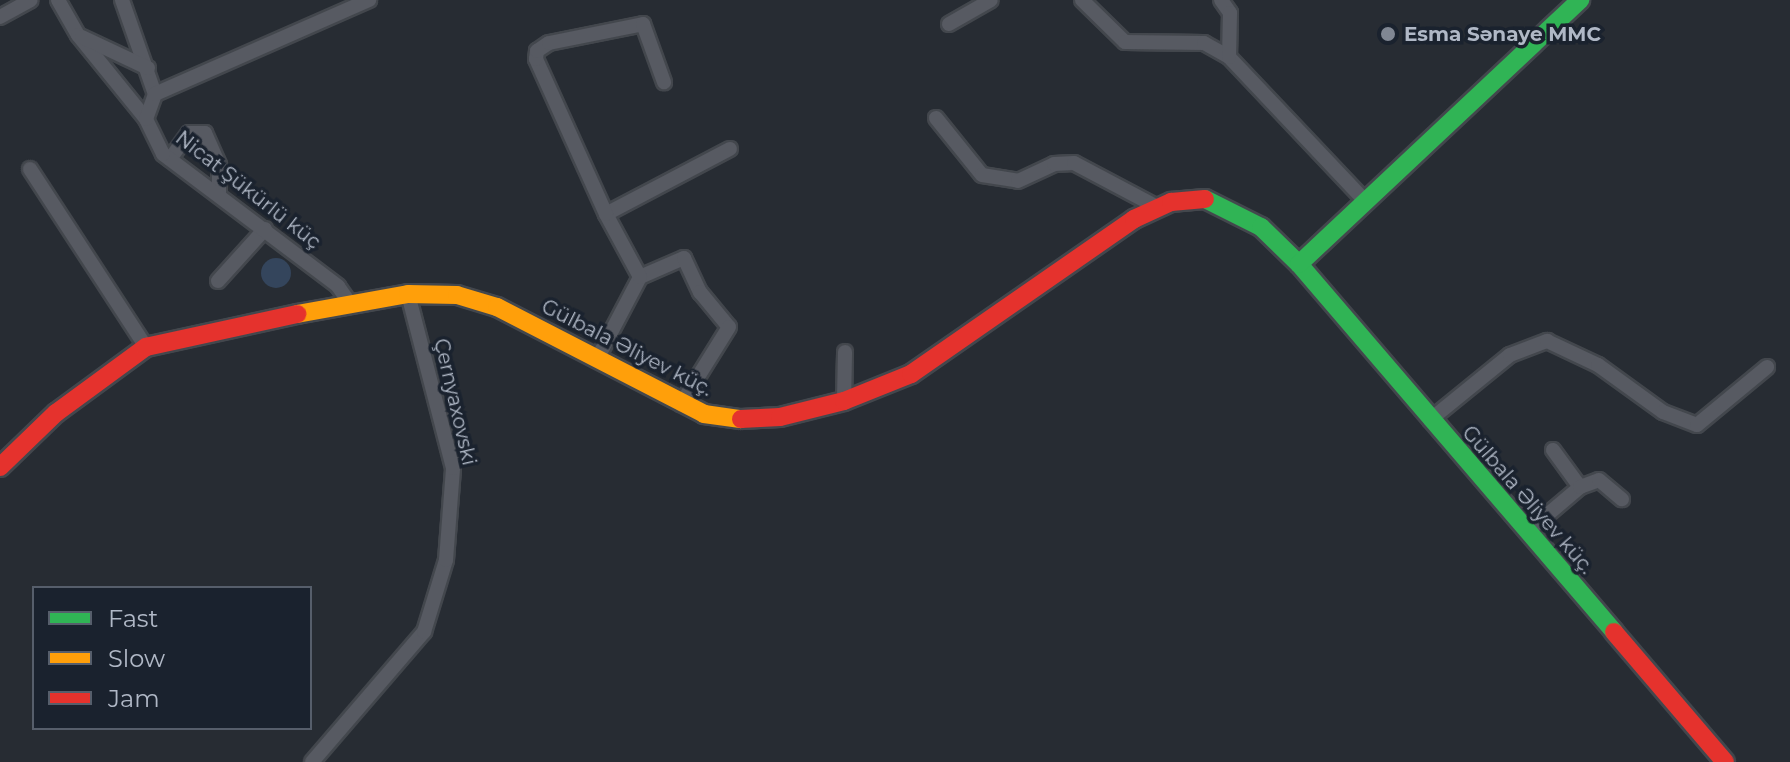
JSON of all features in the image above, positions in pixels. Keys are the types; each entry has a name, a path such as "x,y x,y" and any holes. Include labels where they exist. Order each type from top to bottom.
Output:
{"street":[{"path":"0,17 31,0"},
{"name":"Nicat Şükürlü küç","path":"58,0 78,35 146,119 150,135 170,159 338,286 349,302"},
{"path":"122,0 155,94 146,119"},
{"path":"155,94 369,0"},
{"path":"949,24 991,0"},
{"path":"1082,0 1125,42 1204,43 1229,57 1366,202"},
{"path":"1221,0 1232,6 1229,57"},
{"path":"1299,264 1580,0"},
{"path":"640,277 606,214 536,59 537,51 549,43 643,24 664,82"},
{"path":"78,35 148,68"},
{"path":"936,118 982,175 1018,181 1054,164 1074,163 1157,207"},
{"path":"170,159 189,133 205,133 219,165 219,194"},
{"path":"606,214 730,149"},
{"path":"30,169 146,347"},
{"name":"Gülbala Əliyev küç.","path":"0,467 56,413 146,347 349,302 408,294 457,295 487,303 681,404 745,420 844,401 933,362 1157,207 1187,198 1222,203 1261,227 1299,264 1725,762"},
{"path":"218,281 265,229"},
{"path":"597,359 640,277 684,258 700,292 729,327 681,404"},
{"name":"Çernyaxovski","path":"312,762 424,632 446,560 453,468 408,294"},
{"path":"1430,420 1510,355 1547,341 1598,365 1663,412 1697,425 1767,367"},
{"path":"844,401 845,352"},
{"path":"1553,450 1580,487"},
{"path":"1527,532 1580,487 1605,481 1622,499"}],"water":[{"path":"276,258 282,259 290,267 290,279 282,287 276,288 270,287 262,279 261,273 262,267 270,259"}],"traffic: fast":[{"path":"1299,264 1580,0"},
{"path":"1205,199 1261,227 1299,264 1614,632"}],"traffic: slow":[{"path":"297,314 408,294 457,295 497,307 704,414 741,419"}],"traffic: jam":[{"path":"741,419 780,417 844,401 911,374 1134,219 1171,202 1205,199"},
{"path":"0,467 56,413 146,347 297,314"},
{"path":"1614,632 1725,762"}],"place":[{"name":"Esma Sənaye MMC","path":"1388,34"}]}
